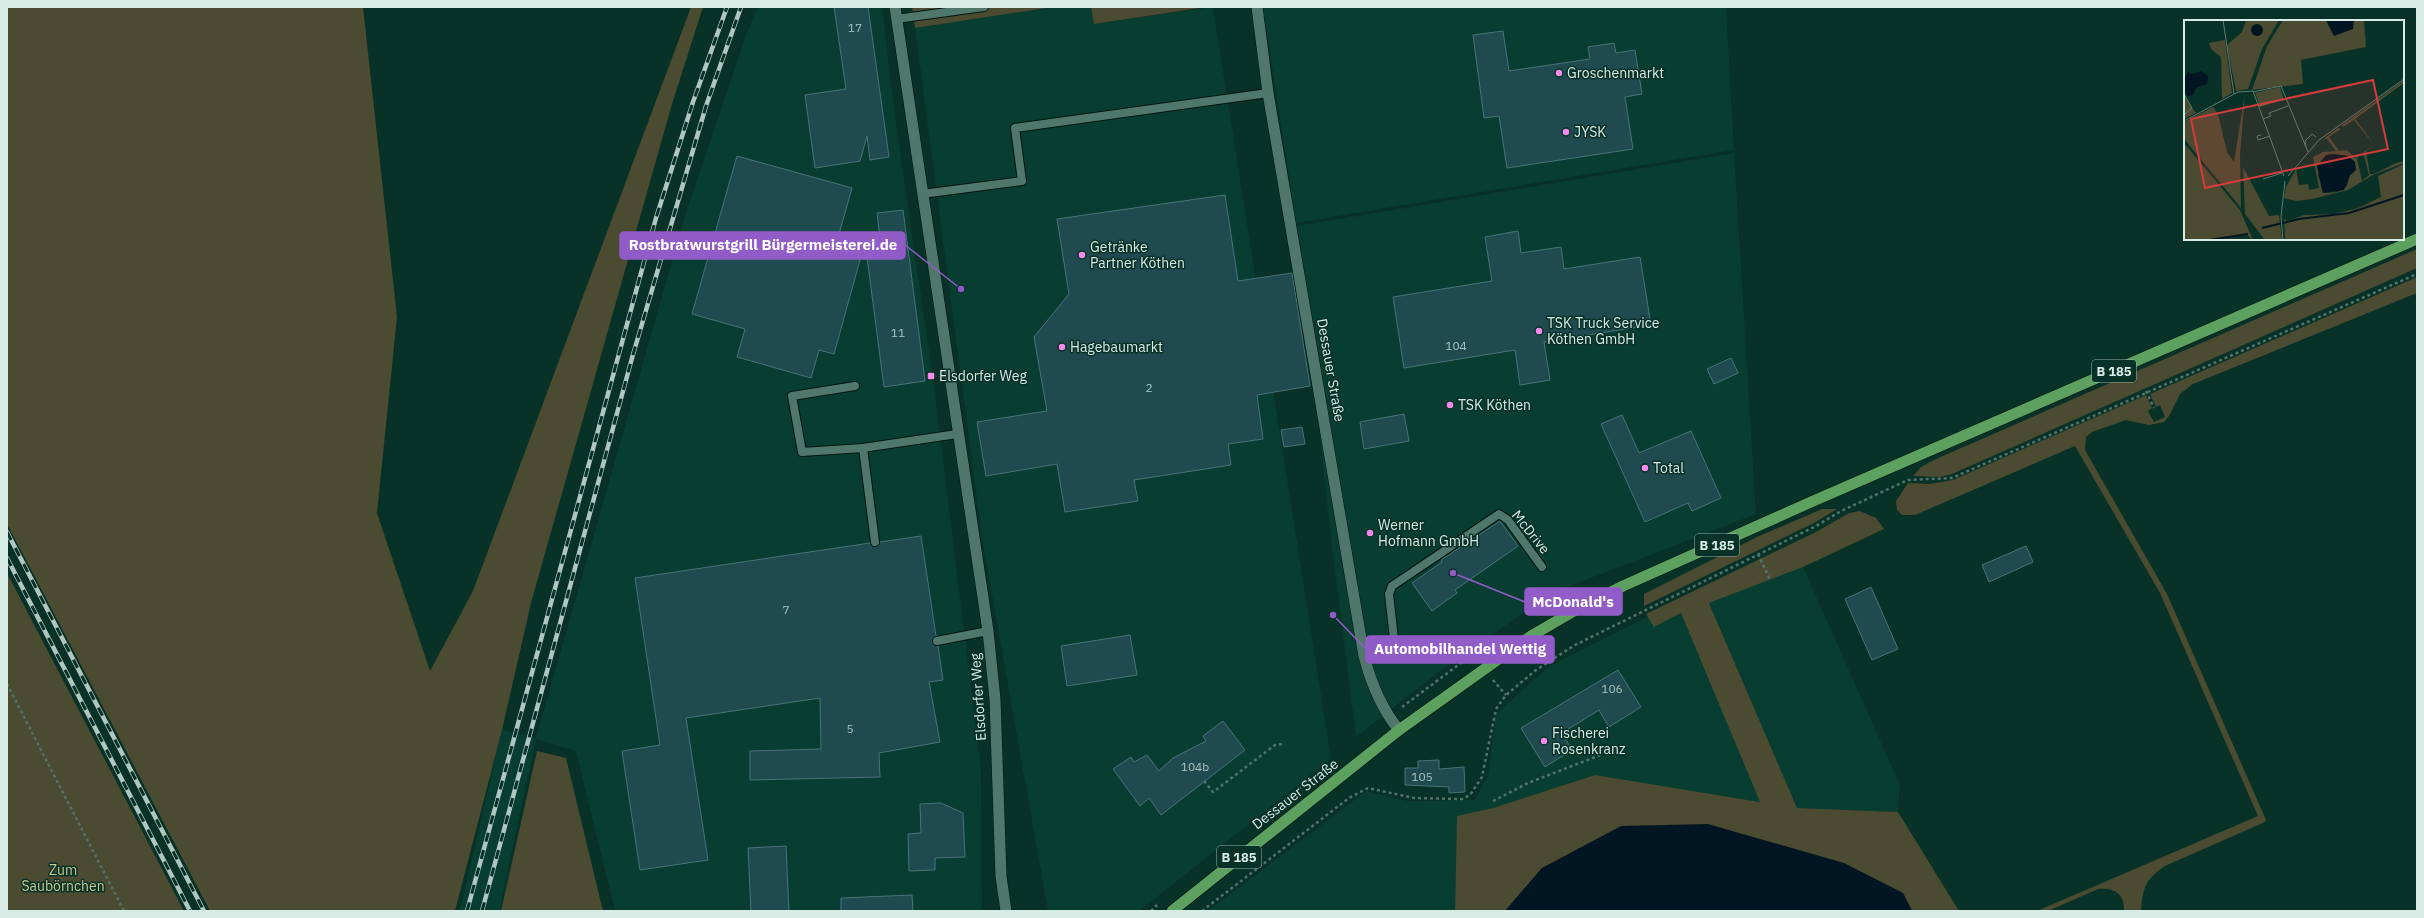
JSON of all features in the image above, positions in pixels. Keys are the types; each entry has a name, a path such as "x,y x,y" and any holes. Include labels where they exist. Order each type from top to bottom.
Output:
{"main road":[{"name":"Dessauer Straße","path":"1172,911 1399,730 1552,623 1623,586 1811,502 2417,239"}],"street":[{"name":"Elsdorfer Weg","path":"895,7 957,434 975,536 988,631 995,699 1001,876 1006,911"},
{"name":"Dessauer Straße","path":"1258,7 1268,93 1364,656 1384,710 1399,730"}],"lane":[{"path":"896,19 956,9 984,7"},
{"path":"922,194 1022,181 1015,128 1268,93"},
{"path":"855,386 792,396 802,452 863,448 957,434"},
{"path":"863,448 875,542"},
{"name":"McDrive","path":"1395,648 1389,594 1392,586 1498,514 1508,520 1542,567"},
{"path":"937,641 988,631"}],"path":[{"path":"1202,911 1349,798 1368,788 1414,798 1462,799 1470,795 1482,777 1496,710 1506,695 1536,670 1575,645 1816,526 1841,511 1908,480 1952,478 2146,391 2417,274"},
{"path":"2146,391 2154,408"},
{"path":"1758,554 1770,580"},
{"path":"7,684 124,911"},
{"path":"1204,781 1213,792 1275,745 1283,744"},
{"path":"1493,800 1528,783 1603,754"}],"shaded area":[{"path":"758,7 882,7 896,124 934,386 981,770 982,911 615,911 576,751 536,739 499,911 460,911 502,730 536,738 684,219 747,32"},
{"path":"1053,7 1091,7 1095,24 1213,7 1331,759 1139,911 1048,911 983,544 915,28"},
{"path":"1263,7 1726,7 1734,150 1296,223"},
{"path":"1734,153 1756,514 1552,593 1441,670 1356,737 1331,539 1297,226"},
{"path":"1803,567 1900,785 1898,812 1797,808 1709,602"},
{"path":"1678,601 1761,802 1595,775 1493,808 1457,817 1455,911 1208,911 1366,791 1408,801 1474,800 1488,776 1496,714 1548,667"}],"green space":[{"path":"7,7 363,7 397,317 377,513 430,671 473,591 691,7 703,7 672,104 531,603 502,730 455,911 210,911 7,524"},
{"path":"912,7 1053,7 915,28"},
{"path":"1091,7 1207,7 1094,24"},
{"path":"2417,249 2417,268 1952,474 1940,477 1913,476 1921,467 1936,459"},
{"path":"2417,277 2417,293 2193,384 2180,394 2169,416 2164,422 2149,425 2126,420 2092,432 2086,437 2085,450 2167,594 2266,820 2265,822 2165,866 2158,871 2146,885 2141,911 2124,911 2123,900 2117,893 2109,889 2098,889 2048,911 2037,911 2258,816 2160,593 2075,446 1915,515 1902,515 1897,510 1896,501 1908,483 1929,484 1953,480 2146,395 2152,408 2148,411 2154,422 2165,417 2160,405 2156,407 2150,394"},
{"path":"1822,509 1837,509 1814,523 1644,606 1644,594 1757,537"},
{"path":"1860,511 1876,518 1884,529 1803,567 1709,603 1797,808 1898,812 1959,911 1912,911 1903,893 1542,868 1505,911 1455,911 1457,816 1493,808 1595,775 1760,802 1681,613 1654,627 1646,614 1816,532 1849,513"},
{"name":"Zum Saubörnchen","path":"7,573 184,911 7,911"},
{"path":"537,751 566,758 603,911 501,911"}],"water":[{"path":"1708,824 1844,863 1903,893 1912,911 1505,911 1542,868 1621,826"}],"building":[{"path":"834,7 868,7 889,157 870,160 867,136 860,161 815,168 805,95 846,89"},
{"path":"1503,31 1509,71 1590,59 1588,47 1614,43 1616,53 1635,50 1642,94 1625,97 1633,149 1507,168 1499,116 1484,118 1473,35"},
{"path":"737,156 852,188 839,234 881,246 877,213 903,210 925,381 884,387 865,242 834,354 819,350 811,378 737,357 745,329 692,314"},
{"path":"1225,195 1238,281 1292,273 1310,386 1257,395 1263,439 1228,444 1231,465 1134,480 1138,501 1065,512 1057,464 986,476 977,422 1047,411 1034,337 1069,294 1057,219"},
{"path":"1518,231 1521,253 1561,247 1564,269 1640,257 1651,325 1544,342 1550,380 1520,385 1515,350 1404,368 1393,297 1492,281 1485,237"},
{"path":"1731,358 1738,373 1714,384 1707,369"},
{"path":"1404,414 1409,441 1364,449 1360,422"},
{"path":"1622,415 1639,453 1691,431 1721,498 1692,511 1688,503 1645,522 1601,424"},
{"path":"1302,427 1305,444 1284,447 1281,430"},
{"path":"1500,521 1518,546 1455,590 1457,593 1432,611 1412,583 1442,562 1441,560"},
{"path":"921,536 936,636 932,642 938,646 943,680 929,682 940,742 879,753 880,777 750,780 750,751 821,749 820,698 686,718 708,860 640,870 622,751 660,745 635,578 870,543 876,547 880,542"},
{"path":"2026,546 2033,562 1989,582 1982,565"},
{"path":"1871,587 1898,649 1872,660 1845,599"},
{"path":"1130,635 1137,675 1067,686 1061,646"},
{"path":"1618,670 1641,707 1609,727 1599,710 1562,733 1572,750 1545,767 1521,728"},
{"path":"1223,721 1245,750 1161,815 1149,798 1140,806 1113,769 1131,757 1134,762 1147,755 1159,771 1173,758 1206,741 1203,736"},
{"path":"1439,760 1439,769 1464,767 1465,792 1449,793 1449,787 1405,785 1405,768 1418,768 1418,761"},
{"path":"941,803 963,813 965,857 935,858 935,870 909,871 908,834 921,833 920,804"},
{"path":"786,846 789,911 751,911 748,848"},
{"path":"912,895 913,911 841,911 841,898"}],"railway":[{"path":"467,911 656,218 693,102 727,7"},
{"path":"482,911 632,358 706,106 741,7"},
{"path":"7,532 204,911"},
{"path":"7,558 190,911"}],"place":[{"name":"Groschenmarkt","path":"1559,73"},
{"name":"JYSK","path":"1566,132"},
{"name":"Getränke Partner Köthen","path":"1082,255"},
{"name":"Rostbratwurstgrill Bürgermeisterei.de","path":"961,289"},
{"name":"TSK Truck Service Köthen GmbH","path":"1539,331"},
{"name":"Hagebaumarkt","path":"1062,347"},
{"name":"Elsdorfer Weg","path":"931,376"},
{"name":"TSK Köthen","path":"1450,405"},
{"name":"Total","path":"1645,468"},
{"name":"Werner Hofmann GmbH","path":"1370,533"},
{"name":"McDonald's","path":"1453,573"},
{"name":"Automobilhandel Wettig","path":"1333,615"},
{"name":"Fischerei Rosenkranz","path":"1544,741"}]}
